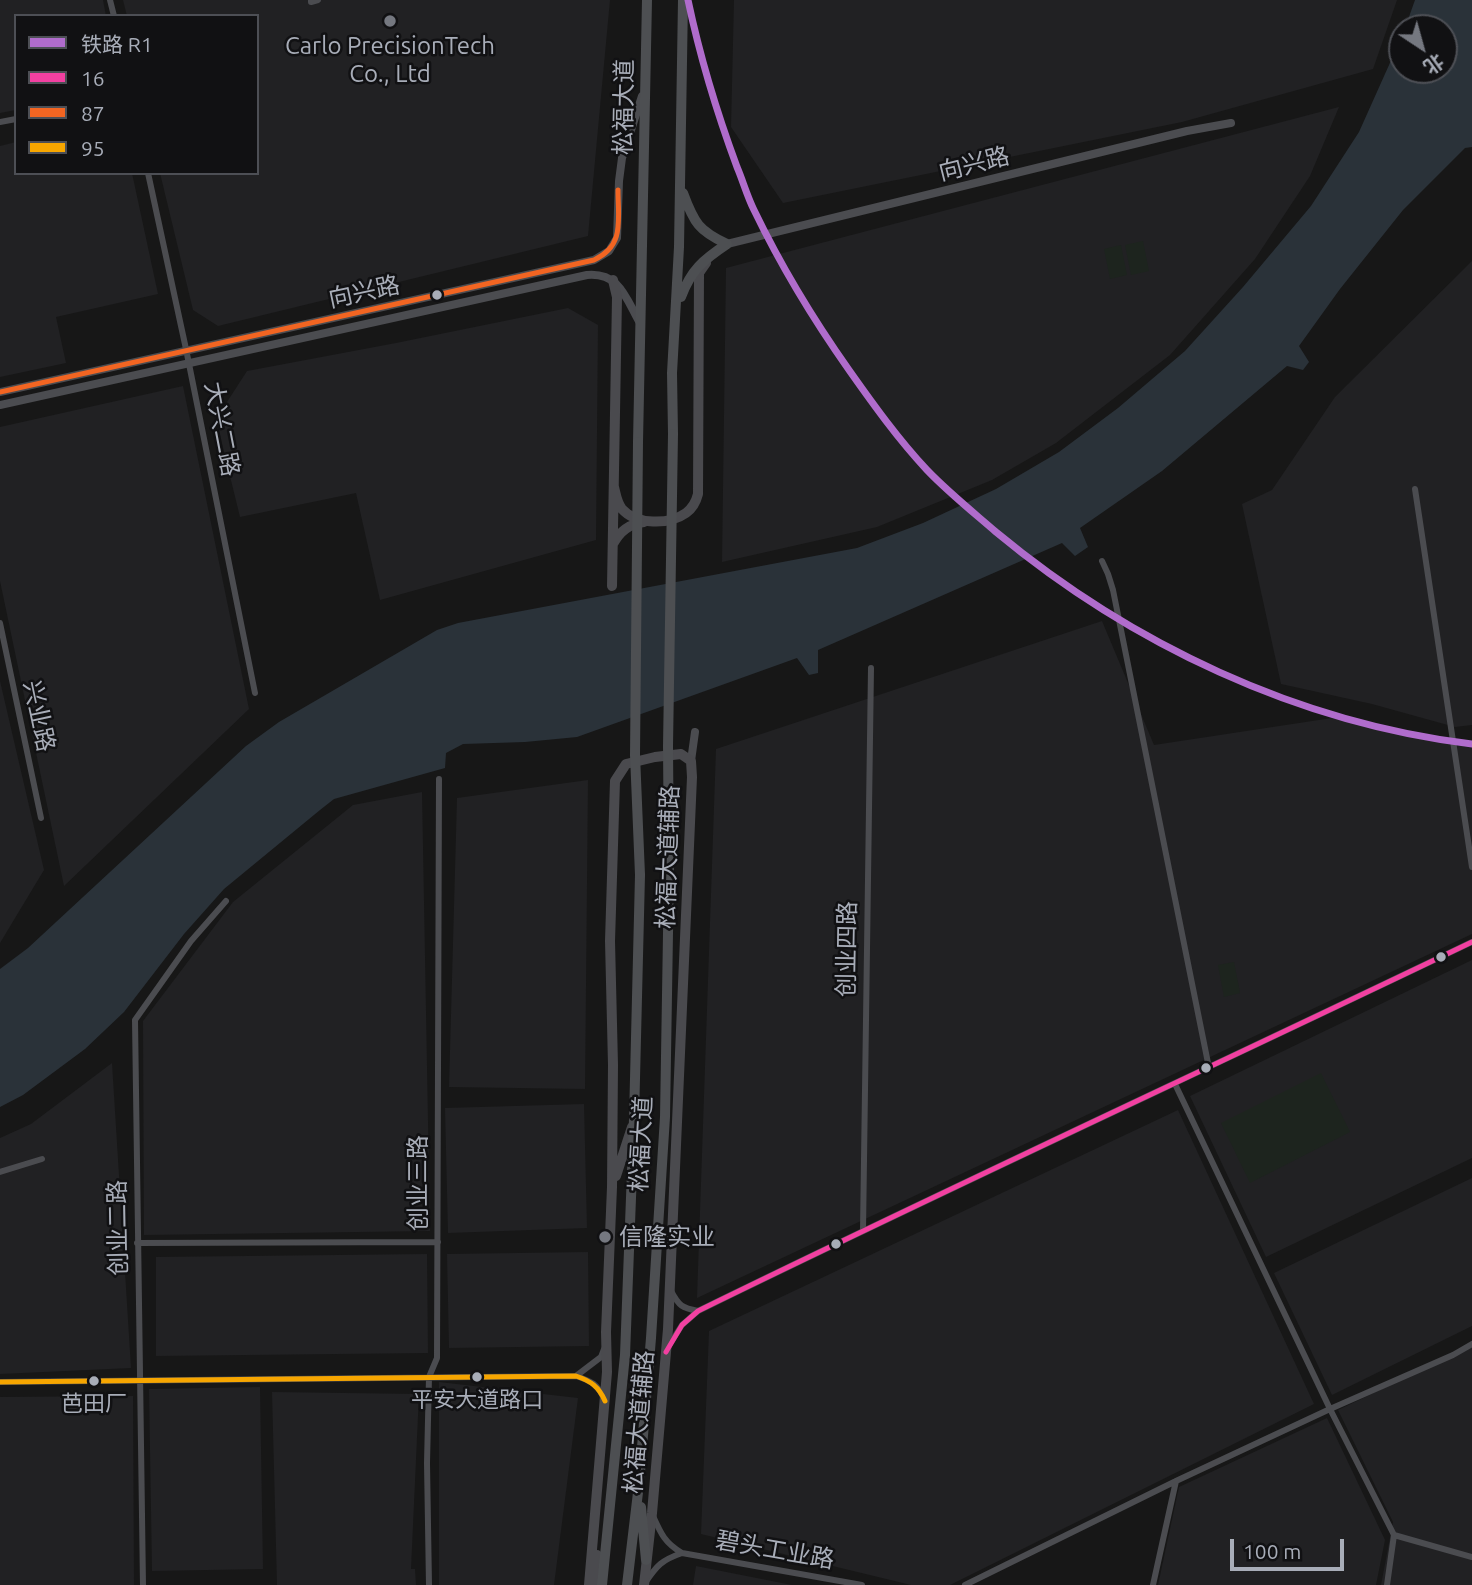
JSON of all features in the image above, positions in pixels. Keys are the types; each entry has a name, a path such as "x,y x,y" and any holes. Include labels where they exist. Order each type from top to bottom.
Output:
{"main road":[{"name":"松福大道","path":"598,1583 607,1529 625,1355 634,1119 640,875 635,755 638,442 647,0"},
{"path":"676,310 680,247 683,0"},
{"path":"680,185 692,217 708,235 727,244"},
{"path":"676,310 687,281 699,264 727,244"},
{"path":"612,545 617,536 632,524 665,520 684,514 695,502 698,494 699,273 712,254"},
{"path":"612,586 617,297 613,280"},
{"name":"松福大道","path":"626,1585 639,1484 665,1116 672,373 676,310"},
{"path":"614,488 622,509 641,520 652,521"},
{"name":"松福大道辅路","path":"589,1585 607,1372 613,1065 610,941 615,780 626,764 681,754 691,761 692,777 676,1180 666,1352 644,1585"},
{"path":"665,1116 676,1180"},
{"path":"612,1187 634,1119"},
{"path":"639,1484 646,1560"},
{"name":"松福大道辅路","path":"598,1491 598,1583"}],"street":[{"path":"311,0 318,0"},
{"name":"向兴路","path":"0,392 585,263 603,256 617,238 622,158 645,87"},
{"name":"向兴路","path":"727,244 1187,131 1231,123"},
{"name":"大兴二路","path":"148,175 255,692"},
{"name":"向兴路","path":"0,405 587,275 598,274 613,280"},
{"path":"613,280 640,324"},
{"path":"1415,489 1472,867"},
{"path":"1102,561 1113,590 1209,1068"},
{"name":"兴业路","path":"0,623 41,818"},
{"name":"创业四路","path":"863,1230 871,668"},
{"path":"691,761 695,732"},
{"name":"创业三路","path":"429,1585 429,1377 437,1358 439,779"},
{"name":"创业二路","path":"144,1585 135,1020 191,941 226,901"},
{"path":"666,1352 682,1325 698,1311 863,1230 1472,942"},
{"path":"1175,1084 1330,1409 1394,1535 1387,1585"},
{"path":"0,1172 42,1159"},
{"path":"137,1243 438,1242"},
{"path":"670,1289 683,1308 698,1311"},
{"path":"576,1376 601,1357 607,1343"},
{"path":"965,1585 1175,1481 1472,1344"},
{"path":"0,1382 576,1376 588,1380 600,1389 605,1401"},
{"path":"1153,1585 1175,1481"},
{"path":"652,1513 669,1545 682,1553"},
{"path":"1394,1535 1472,1557"},
{"path":"644,1585 656,1567 668,1558 682,1553"},
{"name":"碧头工业路","path":"682,1553 862,1585"}],"shaded area":[{"path":"0,0 103,0 106,14 14,14 14,110 0,113"},
{"path":"123,0 610,0 588,236 218,326 193,310 160,175 259,175 259,14 126,14"},
{"path":"734,0 1397,0 1392,14 1388,14 1388,26 1373,69 1182,122 783,203 731,127"},
{"path":"1415,0 1472,0 1472,147 1465,148 1403,210 1340,289 1299,346 1309,362 1303,370 1287,366 1162,471 1080,528 1088,547 1075,556 1062,543 818,650 818,673 809,675 797,658 577,737 463,744 446,753 445,768 334,799 224,889 184,934 124,1012 85,1049 23,1095 0,1107 0,969 28,948 246,746 279,722 437,630 458,623 857,548 923,523 996,489 1059,452 1118,408 1185,351 1243,287 1311,206 1359,132 1388,67 1388,84 1458,84 1458,14 1410,14"},
{"path":"1339,107 1310,176 1255,259 1170,355 1056,443 992,480 877,527 722,562 726,268"},
{"path":"14,142 14,175 132,175 158,294 56,317 66,363 0,377 0,146"},
{"path":"1143,241 1149,271 1131,275 1125,245"},
{"path":"1121,245 1127,275 1110,279 1104,249"},
{"path":"1472,261 1472,725 1455,727 1372,704 1281,684 1242,504 1272,490 1335,397"},
{"path":"568,308 598,325 596,540 380,600 356,493 240,517 216,419 247,371"},
{"path":"183,386 249,709 64,886 0,581 0,427"},
{"path":"1102,621 1154,745 1332,718 1472,748 1472,934 697,1298 716,749"},
{"path":"0,681 44,870 0,943"},
{"path":"588,780 585,1089 449,1087 457,798"},
{"path":"422,792 430,1231 144,1235 143,1021 233,902 353,805"},
{"path":"1472,960 1472,1158 1266,1257 1190,1096"},
{"path":"1234,962 1240,993 1224,997 1218,965"},
{"path":"112,1063 131,1368 0,1374 0,1138 31,1124"},
{"path":"1321,1073 1350,1132 1250,1183 1221,1123"},
{"path":"584,1104 587,1228 448,1233 445,1108"},
{"path":"1178,1110 1314,1404 950,1585 911,1585 701,1534 709,1331"},
{"path":"1472,1178 1472,1326 1332,1395 1274,1273"},
{"path":"588,1252 589,1346 449,1348 447,1254"},
{"path":"427,1254 428,1353 156,1356 156,1257"},
{"path":"1472,1346 1472,1585 1381,1585 1393,1522 1338,1410"},
{"path":"439,1382 578,1398 554,1585 439,1585"},
{"path":"260,1387 263,1569 152,1571 149,1389"},
{"path":"272,1392 419,1394 411,1569 415,1569 416,1585 277,1585"},
{"path":"133,1396 134,1585 0,1585 0,1397"},
{"path":"1327,1418 1385,1540 1376,1585 1158,1585 1179,1487"},
{"path":"696,1566 792,1585 693,1585"}],"rail line":[{"name":"R1","path":"688,0 704,64 730,147 752,205 775,251 798,292 867,396 906,446 943,486 1048,572 1160,643 1219,672 1343,718 1472,744"}],"transit line":[{"name":"87","path":"0,392 594,260 604,254 615,240 619,222 618,190"},
{"name":"16","path":"666,1352 682,1325 698,1311 1472,942"},
{"name":"95","path":"0,1382 576,1376 594,1385 605,1401"}],"place":[{"name":"Carlo PrecisionTech Co., Ltd","path":"390,21"},
{"name":"信隆实业","path":"605,1237"},
{"name":"平安大道路口","path":"477,1377"},
{"name":"芭田厂","path":"94,1381"}]}
